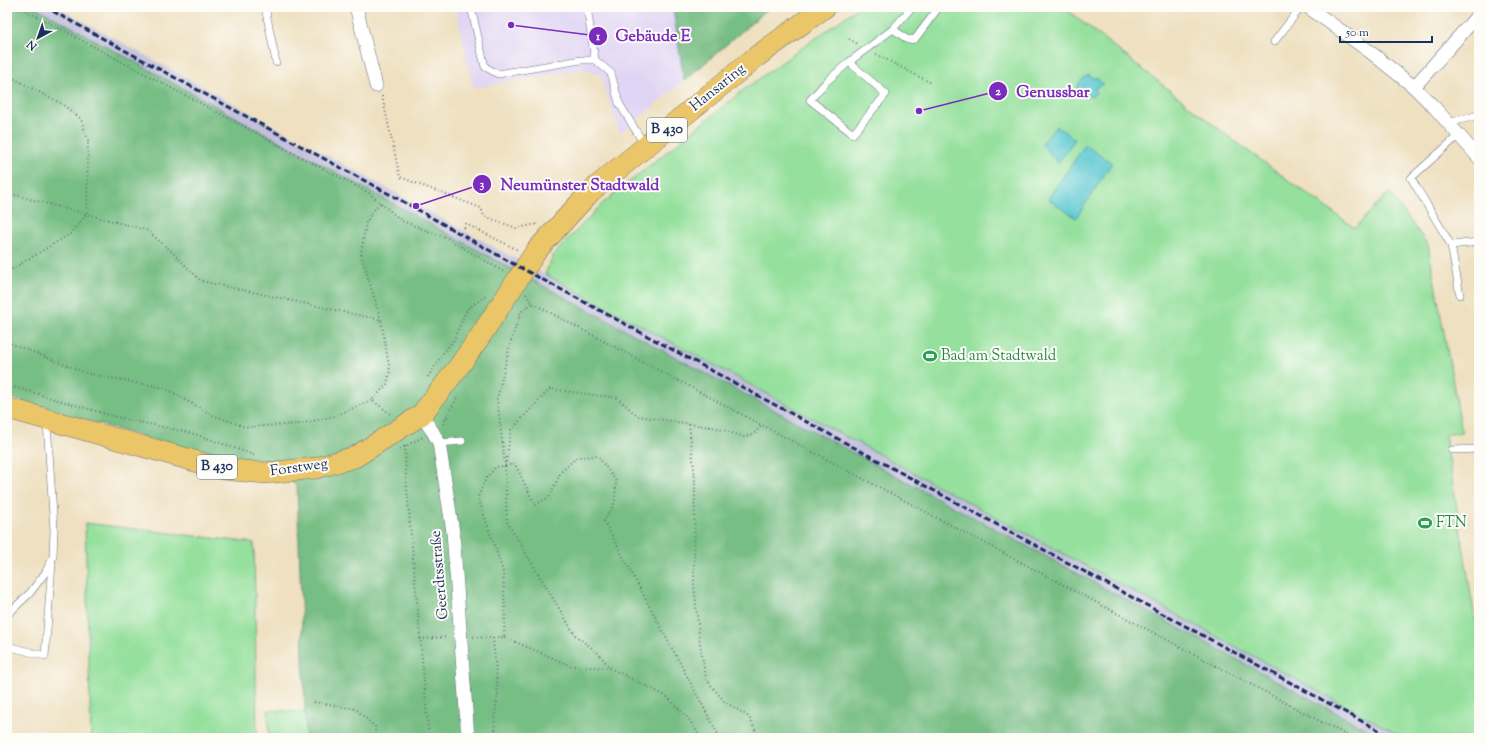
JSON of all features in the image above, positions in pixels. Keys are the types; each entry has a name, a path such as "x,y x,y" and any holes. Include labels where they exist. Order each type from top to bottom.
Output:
{"main road":[{"name":"Hansaring","path":"508,274 537,250 591,191 646,146 756,57 833,9"},
{"name":"Forstweg","path":"7,408 223,469 265,473 316,468 355,457 400,435 420,415 457,369 479,338 508,274"}],"street":[{"path":"356,7 376,86"},
{"path":"1308,7 1414,87 1479,158"},
{"path":"1414,87 1479,14"},
{"name":"Geerdtsstraße","path":"420,415 436,438 453,532 468,738"}],"lane":[{"path":"265,7 276,62"},
{"path":"471,7 485,67 498,74 582,60 595,60 611,73 619,103 646,146"},
{"path":"587,7 595,60"},
{"path":"849,62 886,94 853,134 810,100 827,81 849,62 893,29 912,7"},
{"path":"893,29 908,40 915,39 939,7"},
{"path":"1274,42 1301,7"},
{"path":"1448,123 1479,115"},
{"path":"1459,136 1411,178 1451,245 1460,294"},
{"path":"1451,245 1479,242"},
{"path":"7,646 45,656 54,530 47,420"},
{"path":"436,438 462,441"},
{"path":"1452,450 1479,449"},
{"path":"7,615 30,593 45,574 53,556"}],"path":[{"path":"19,7 362,189 369,193 402,221 447,238 508,274 532,303 1352,738"},
{"path":"833,9 847,7"},
{"path":"849,40 931,84"},
{"path":"7,75 62,104 81,119 88,140 87,214 70,234 7,272"},
{"path":"376,86 381,92 400,177 481,208 484,216 516,228 545,223"},
{"path":"7,193 146,230 169,249 201,281 381,320"},
{"path":"7,342 89,374 166,388 210,414 245,427 300,424 334,416 372,400 387,384 390,371 381,320 361,254 366,223 372,212 380,203"},
{"path":"464,228 466,224 521,251 517,253"},
{"path":"428,378 443,353 453,342 467,310 491,292"},
{"path":"532,303 521,312 511,341 497,398 505,466 507,522 576,635 598,653 610,668"},
{"path":"7,385 116,417 195,434 257,456"},
{"path":"505,466 510,430 550,389 617,398 638,416 717,428 744,437 754,434 762,425"},
{"path":"400,435 436,438 457,398"},
{"path":"372,400 393,416 400,435 406,478 429,738"},
{"path":"689,424 695,478 694,584 700,644 706,679 724,701 749,717 759,738"},
{"path":"504,637 505,613 503,571 478,496 486,478 496,466 516,464 535,505 549,497 561,472 577,457 598,456 616,481 615,502 604,521 720,738"},
{"path":"420,639 460,636 493,638 504,637 571,666 610,668 666,696 689,719 701,738"},
{"path":"493,638 498,694 494,719 496,738"},
{"path":"314,702 356,709 375,727 376,738"}],"shaded area":[{"path":"35,7 57,7 516,259 1405,738 1383,738 510,268"},
{"path":"455,7 673,7 684,81 620,133 600,74 583,69 474,88"}],"green space":[{"path":"7,7 35,7 510,268 1383,738 306,738 297,487 271,461 211,457 7,397"},
{"path":"673,7 770,7 684,81"},
{"path":"859,7 1063,7 1233,140 1355,228 1389,192 1428,245 1462,432 1445,435 1479,644 1479,738 1405,738 545,274 554,254 602,204 746,88"},
{"path":"85,523 254,543 257,738 91,738"},
{"path":"268,710 306,712 306,738 269,738"}],"water":[{"path":"1089,75 1090,77 1098,79 1103,84 1095,88 1096,93 1092,97 1086,93 1078,97 1077,87 1083,79"},
{"path":"1056,126 1075,139 1058,163 1042,144"},
{"path":"1085,145 1112,163 1076,218 1048,199"}],"railway":[{"path":"45,7 413,207 510,262 1393,738"}],"place":[{"name":"Gebäude E","path":"511,25"},
{"name":"Genussbar","path":"919,111"},
{"name":"Neumünster Stadtwald","path":"416,206"},
{"name":"Bad am Stadtwald","path":"930,356"},
{"name":"FTN","path":"1425,523"}]}
